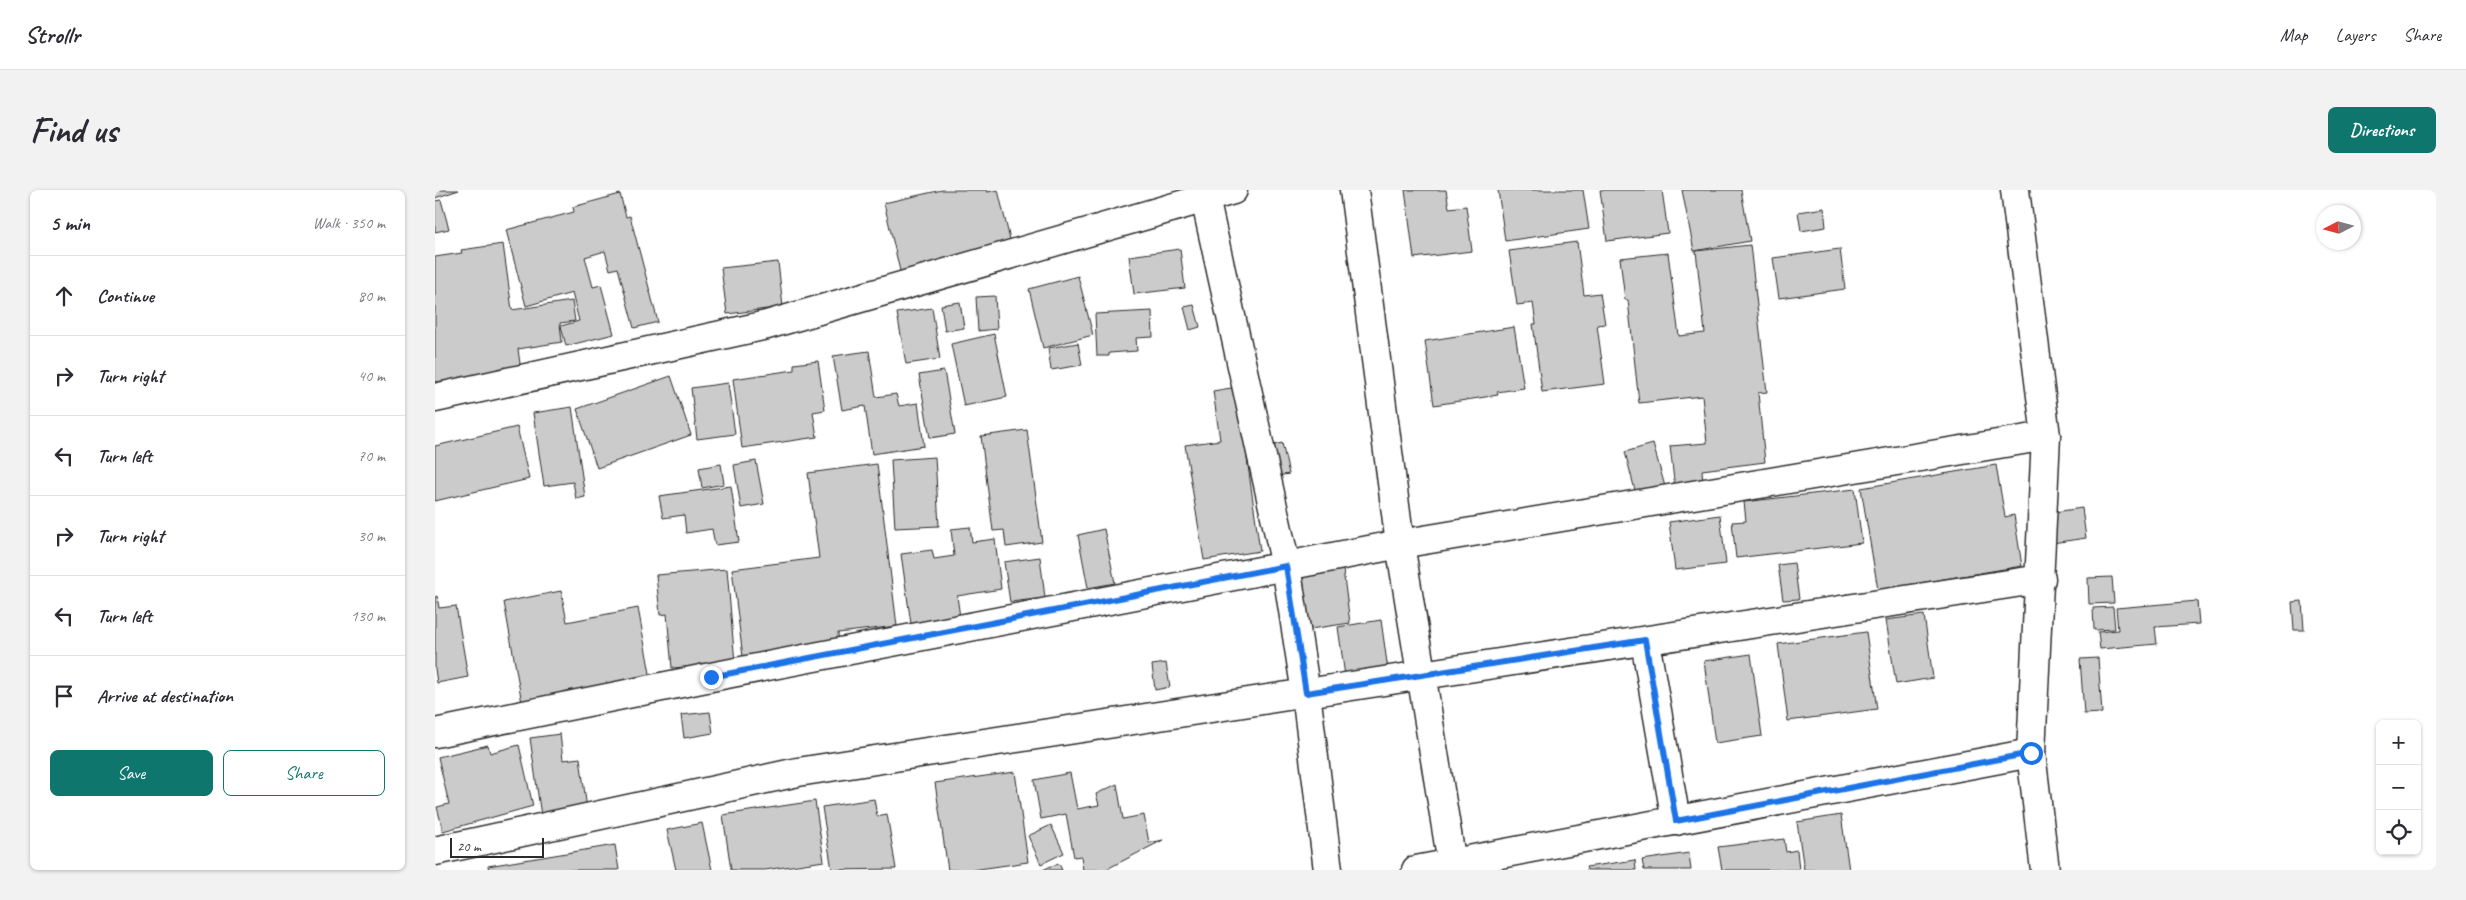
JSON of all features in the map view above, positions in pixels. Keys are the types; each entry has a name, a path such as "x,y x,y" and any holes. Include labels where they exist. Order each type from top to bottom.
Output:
{"street":[{"path":"435,398 767,325 1233,190"},
{"path":"1354,190 1401,544 1452,867"},
{"path":"2015,190 2047,436 2031,753 2045,870"},
{"path":"1205,198 1286,566 1306,693 1329,870"},
{"path":"435,733 711,677 1401,544 2047,436"},
{"path":"435,851 798,772 2041,579"},
{"path":"1645,640 1676,821"},
{"path":"1416,870 1452,867 1676,821 2031,753"}],"building":[{"path":"435,190 459,190 435,198"},
{"path":"942,190 986,190 987,192 998,190 1012,248 901,275 884,203"},
{"path":"1405,190 1446,190 1449,208 1466,206 1472,251 1414,258"},
{"path":"1498,190 1583,190 1589,229 1505,241"},
{"path":"1600,190 1662,190 1668,233 1607,241"},
{"path":"1682,190 1741,190 1750,241 1694,251"},
{"path":"620,194 626,217 630,216 658,322 634,328 618,268 610,270 605,251 585,257 593,287 601,285 614,334 566,346 561,326 579,321 572,293 526,306 506,230 574,212 573,207"},
{"path":"441,200 449,229 435,232 435,201"},
{"path":"1824,208 1826,227 1801,231 1798,212"},
{"path":"1577,242 1584,295 1600,293 1605,324 1597,325 1605,384 1542,392 1533,324 1536,324 1533,303 1517,305 1509,251"},
{"path":"503,244 512,310 572,301 575,321 560,323 562,342 518,349 521,371 435,382 435,257 462,253 461,250"},
{"path":"1750,245 1767,392 1758,393 1765,462 1702,470 1703,486 1675,489 1670,446 1707,443 1702,396 1639,403 1628,300 1625,300 1620,258 1668,253 1679,336 1705,333 1696,251"},
{"path":"1180,249 1185,288 1134,294 1129,256"},
{"path":"1840,249 1845,289 1779,298 1773,258"},
{"path":"778,262 783,307 727,314 721,268"},
{"path":"1078,276 1093,335 1043,348 1029,289"},
{"path":"995,296 997,329 978,331 976,297"},
{"path":"960,302 964,328 945,331 941,305"},
{"path":"1194,305 1200,327 1190,330 1184,307"},
{"path":"932,308 940,359 906,364 897,313"},
{"path":"1152,311 1153,337 1136,338 1137,351 1097,356 1095,314"},
{"path":"1514,327 1524,388 1497,392 1498,395 1434,405 1425,341"},
{"path":"994,334 1007,397 964,406 951,344"},
{"path":"1078,343 1082,365 1051,370 1048,348"},
{"path":"869,351 876,397 896,394 899,406 918,403 924,446 872,454 865,406 842,410 833,356"},
{"path":"818,361 825,410 813,412 817,437 742,448 733,379 794,370 794,364"},
{"path":"944,371 955,434 930,438 919,375"},
{"path":"671,376 691,435 597,468 577,409"},
{"path":"728,383 735,434 697,439 691,388"},
{"path":"1237,387 1260,551 1204,560 1185,445 1220,440 1213,391"},
{"path":"572,407 585,497 576,499 573,482 544,486 533,413"},
{"path":"517,427 529,479 435,501 435,446"},
{"path":"1027,430 1042,542 1006,547 1004,530 993,531 981,436"},
{"path":"1282,443 1289,474 1271,477 1265,447"},
{"path":"1653,444 1666,490 1637,498 1625,452"},
{"path":"935,457 939,526 895,528 891,460"},
{"path":"756,461 764,504 741,508 734,465"},
{"path":"721,464 724,484 702,488 699,468"},
{"path":"877,464 897,626 838,633 839,645 743,657 732,569 819,558 808,473"},
{"path":"1996,465 2005,517 2014,515 2022,566 1878,590 1861,488"},
{"path":"731,486 739,542 715,545 712,529 686,533 684,515 663,518 659,496"},
{"path":"1855,489 1862,543 1736,558 1732,522 1746,521 1744,502"},
{"path":"2082,508 2086,538 2052,543 2048,513"},
{"path":"1720,515 1726,564 1675,570 1669,522"},
{"path":"970,527 972,542 995,539 1001,589 957,596 960,617 911,624 901,554 932,550 934,559 954,556 951,529"},
{"path":"1104,529 1115,583 1088,588 1078,535"},
{"path":"1040,557 1045,598 1010,602 1004,562"},
{"path":"1342,562 1350,623 1310,629 1301,567"},
{"path":"1794,563 1799,599 1783,600 1778,565"},
{"path":"727,569 735,663 672,668 667,614 660,615 656,575"},
{"path":"2112,577 2114,603 2089,604 2088,578"},
{"path":"561,591 567,622 638,608 651,679 522,703 504,602"},
{"path":"437,596 439,608 456,606 468,677 437,683 435,669 435,597"},
{"path":"2197,601 2199,624 2155,627 2157,644 2100,649 2098,632 2118,630 2116,608"},
{"path":"2302,601 2304,630 2294,630 2292,602"},
{"path":"2113,607 2115,629 2094,630 2093,608"},
{"path":"1924,615 1933,678 1896,684 1886,620"},
{"path":"1381,620 1389,677 1346,683 1338,627"},
{"path":"1866,632 1877,709 1788,721 1778,644"},
{"path":"1751,654 1762,736 1715,743 1704,661"},
{"path":"2098,658 2102,713 2084,714 2080,659"},
{"path":"1166,663 1170,687 1155,690 1152,665"},
{"path":"710,712 713,733 684,738 681,715"},
{"path":"560,734 563,760 580,758 587,809 541,816 530,738"},
{"path":"488,745 490,753 519,745 533,806 443,831 437,807 449,804 438,757"},
{"path":"1015,772 1028,862 972,870 948,870 935,783"},
{"path":"1070,773 1077,809 1099,805 1096,794 1117,784 1123,819 1144,815 1149,843 1163,840 1105,870 1083,870 1081,856 1074,857 1066,814 1041,819 1034,780"},
{"path":"874,799 877,816 887,814 896,869 832,870 822,807"},
{"path":"815,801 824,861 765,870 731,870 723,815"},
{"path":"1841,815 1849,870 1804,870 1797,822"},
{"path":"702,823 712,870 676,870 667,830"},
{"path":"1051,825 1064,853 1041,864 1028,836"},
{"path":"1784,839 1786,852 1797,850 1799,870 1722,870 1718,847"},
{"path":"615,845 619,870 489,870 488,866"},
{"path":"1689,853 1691,870 1644,870 1642,860"},
{"path":"1635,860 1636,870 1587,870 1586,867"},
{"path":"1059,864 1062,870 1043,870 1051,866"}],"route":[{"path":"711,677 1286,566 1306,693 1645,640 1676,821 2031,753"}]}
